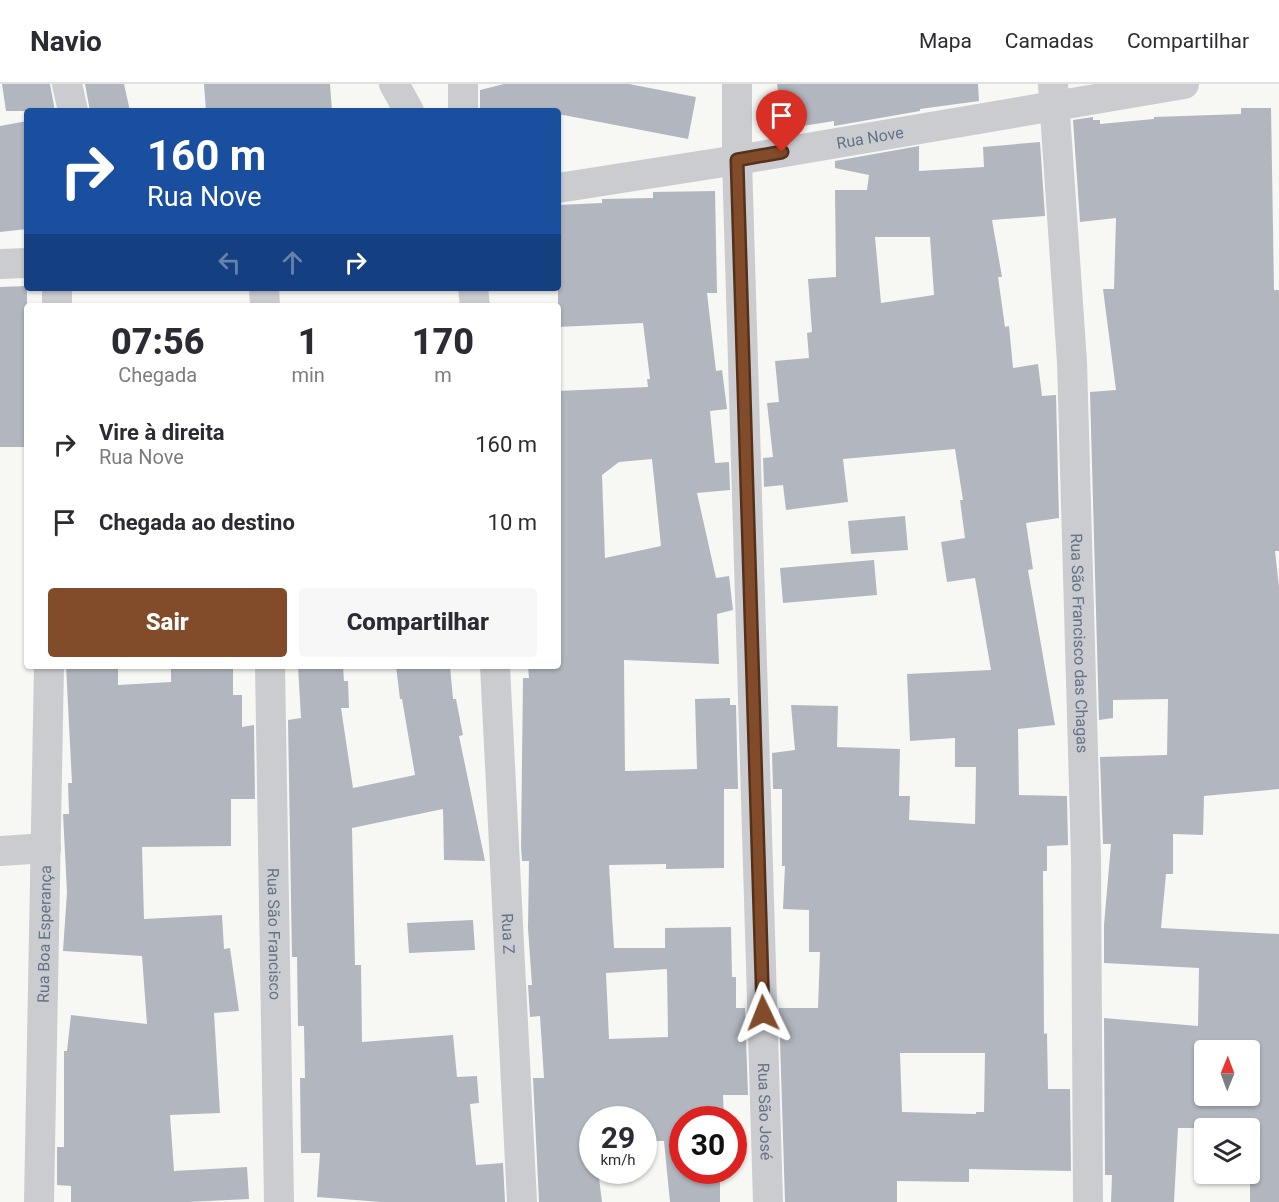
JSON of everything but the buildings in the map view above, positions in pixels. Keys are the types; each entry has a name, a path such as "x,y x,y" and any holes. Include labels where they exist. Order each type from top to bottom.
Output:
{"street":[{"path":"67,84 72,108"},
{"path":"394,84 407,108"},
{"path":"463,84 463,108"},
{"name":"Rua São José","path":"737,84 737,160 768,1202"},
{"name":"Rua Nove","path":"561,188 737,160 1053,95 1184,84"},
{"name":"Rua São Francisco das Chagas","path":"1053,95 1072,362 1086,858 1088,1202"},
{"path":"0,264 24,263"},
{"name":"Rua Boa Esperança","path":"39,1202 49,669"},
{"name":"Rua São Francisco","path":"270,669 279,1202"},
{"name":"Rua Z","path":"495,669 522,1202"},
{"path":"0,851 46,848"}],"route":[{"path":"763,1013 737,160 782,152"}]}
